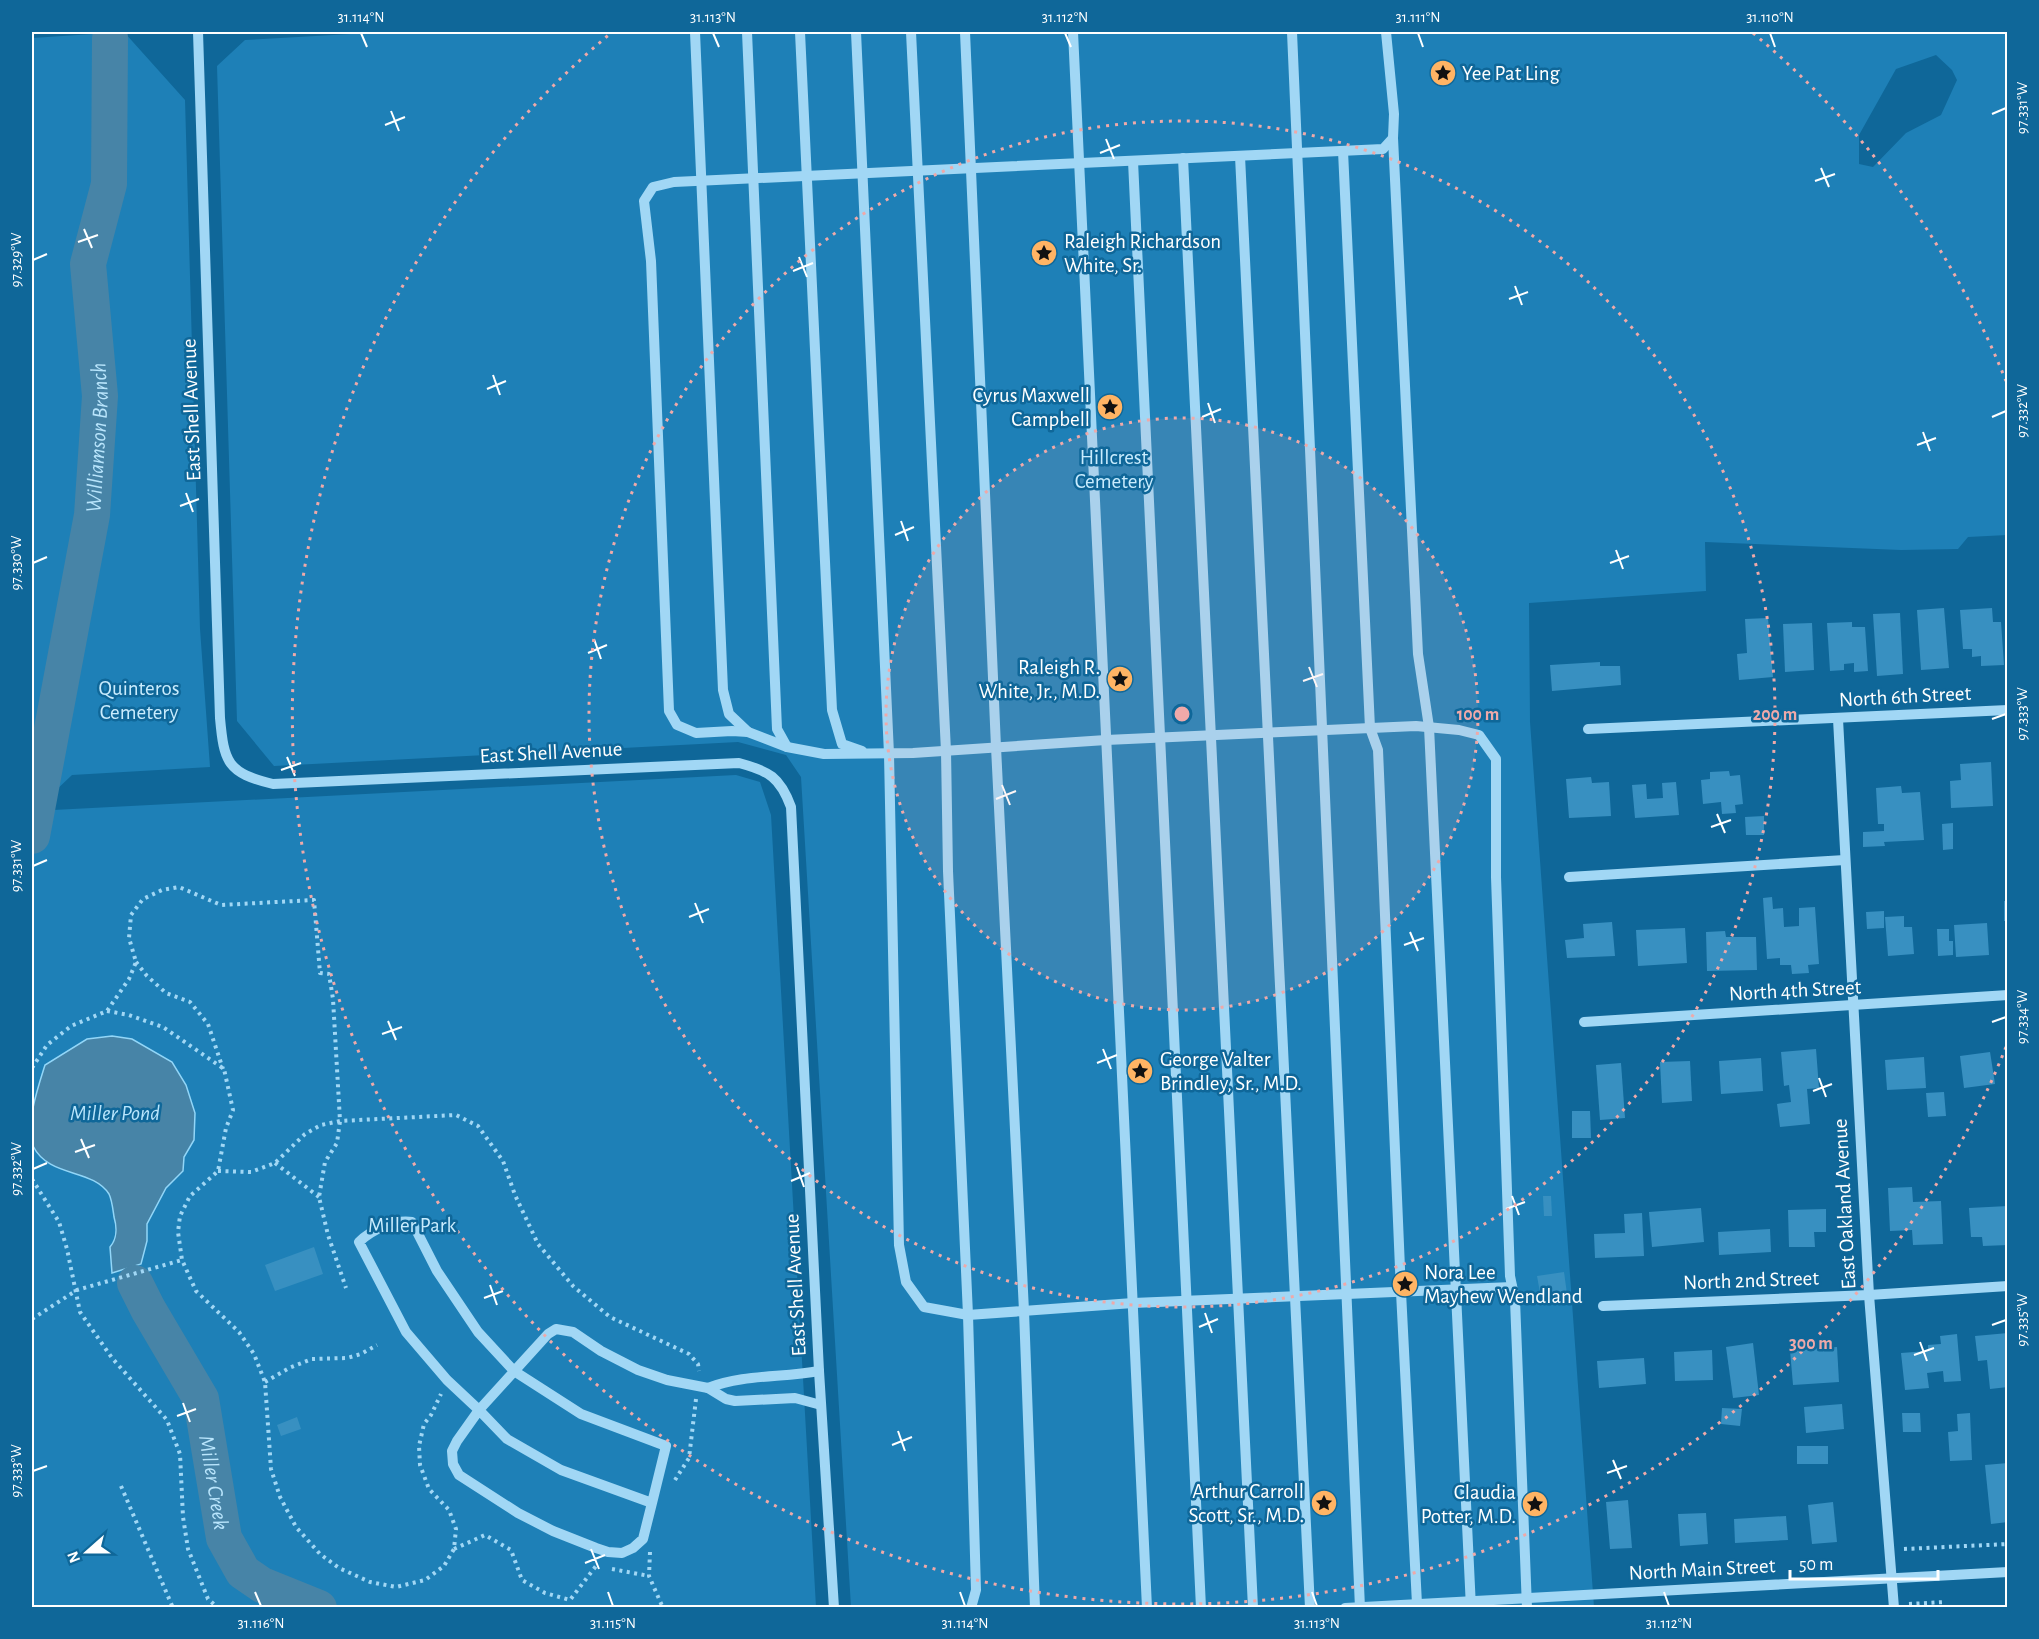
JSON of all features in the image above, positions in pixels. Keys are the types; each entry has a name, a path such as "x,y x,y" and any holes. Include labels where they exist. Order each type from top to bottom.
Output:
{"street":[{"name":"East Shell Avenue","path":"198,32 220,718 223,750 233,767 252,779 273,784 739,763 762,769 783,786 791,807 819,1371 834,1608"},
{"path":"694,32 723,690 729,714 748,732"},
{"path":"747,32 777,729 788,747"},
{"path":"800,32 832,710 842,744 870,754"},
{"path":"856,32 889,754 899,1245 906,1282 924,1307 968,1315 1186,1301 1512,1287"},
{"path":"911,32 946,751 948,871 968,1315 976,1590 971,1608"},
{"path":"965,32 996,747 1024,1311 1035,1608"},
{"path":"1072,32 1147,1608"},
{"path":"1292,32 1360,1607"},
{"path":"1386,32 1394,114 1393,138 1418,654 1429,727 1454,1289 1471,1604"},
{"path":"1393,138 1383,149 674,182 652,187 644,201 651,261 669,711 677,725 696,733 748,732 788,747 824,754 889,754 1160,737 1416,726 1459,729 1479,735 1496,759 1496,877 1510,1276 1515,1300 1527,1602"},
{"path":"1343,151 1370,728 1378,750 1417,1604"},
{"path":"1240,156 1310,1608"},
{"path":"1183,158 1253,1608"},
{"path":"1133,161 1201,1608"},
{"name":"North 6th Street","path":"1588,729 2007,710"},
{"name":"East Oakland Avenue","path":"1838,719 1869,1295 1894,1608"},
{"path":"1569,877 1845,860"},
{"name":"North 4th Street","path":"1584,1022 2007,995"},
{"path":"652,1503 561,1470 507,1439 479,1410 447,1380 406,1332 359,1242 368,1233 404,1221 412,1222 437,1271 472,1323 514,1371 581,1414 666,1446 644,1539 622,1553 596,1548 553,1531 518,1513 459,1475 453,1464 452,1451 479,1410 514,1371 548,1334 556,1329 573,1332 601,1351 638,1370 667,1380 703,1387 726,1400 795,1398 821,1405"},
{"name":"North 2nd Street","path":"1603,1306 1869,1295 2007,1286"},
{"path":"703,1387 751,1377 793,1376 819,1371"},
{"name":"North Main Street","path":"1345,1608 1527,1602 1614,1593 2007,1572"}],"path":[{"path":"346,1288 328,1235 319,1197 325,1162 337,1143 340,1121 333,999 329,975 320,973 314,900 221,905 178,887 162,890 143,899 131,915 129,938 136,962 147,976 166,993 190,1002 208,1024 224,1069 233,1110 226,1128 218,1171 190,1196 180,1216 178,1232 182,1260 196,1291 239,1332 254,1354 265,1382 271,1469 280,1497 296,1527 320,1554 339,1568 370,1582 396,1587 425,1580 444,1566 454,1549 456,1529 449,1510 429,1489 420,1465 419,1446 424,1424 431,1415 447,1380"},
{"path":"32,1068 47,1044 71,1026 107,1011 129,979 136,962"},
{"path":"107,1011 129,1015 163,1027 224,1069"},
{"path":"218,1171 251,1172 275,1163 305,1134 321,1125 340,1121 456,1115 478,1126 503,1161 515,1196 538,1244 573,1286 610,1317 689,1354 698,1365 703,1387 689,1458 671,1487"},
{"path":"275,1163 319,1197"},
{"path":"32,1179 59,1222 77,1290 80,1312 112,1358 167,1420 180,1454 183,1517 188,1549 208,1599 208,1608"},
{"path":"32,1319 77,1290 182,1260"},
{"path":"265,1382 289,1368 312,1359 347,1358 361,1354 376,1345"},
{"path":"121,1486 172,1608"},
{"path":"454,1549 485,1535 511,1550 522,1580 545,1593 570,1600 596,1566 649,1576"},
{"path":"1903,1549 2007,1544"},
{"path":"650,1548 649,1576 663,1608"},
{"path":"208,1599 218,1608"},
{"path":"1909,1605 1945,1602"}],"green space":[{"name":"Miller Park","path":"124,32 185,100 200,629 210,767 72,775 34,811 736,775 760,782 771,815 816,1607 32,1608 32,38"},
{"name":"Hillcrest Cemetery","path":"386,32 2007,32 2007,535 1968,537 1958,549 1901,550 1705,542 1706,591 1529,603 1530,722 1594,1607 851,1607 801,777 786,755 738,742 274,766 237,721 217,66 245,40","holes":["1936,55 1952,70 1957,80 1941,115 1906,133 1873,167 1859,164 1859,135 1896,69"]}],"water":[{"name":"Miller Pond","path":"112,1036 132,1039 172,1062 186,1085 195,1113 194,1140 184,1157 183,1171 166,1188 147,1224 147,1241 141,1264 112,1273 110,1247 116,1229 109,1194 92,1180 49,1163 40,1156 33,1146 30,1128 33,1106 45,1065 87,1039"}],"building":[{"path":"1944,608 1949,668 1921,670 1917,610"},
{"path":"1992,608 1993,622 2001,622 2004,665 1981,666 1981,656 1972,657 1972,649 1963,649 1960,610"},
{"path":"1900,613 1903,674 1877,676 1873,614"},
{"path":"1768,618 1773,677 1739,680 1737,654 1747,653 1745,619"},
{"path":"1852,622 1852,627 1865,627 1868,671 1854,672 1854,663 1844,664 1844,670 1830,671 1827,623"},
{"path":"1812,623 1814,670 1785,672 1783,624"},
{"path":"1600,662 1600,666 1620,666 1621,685 1552,691 1550,665"},
{"path":"1991,762 1993,806 1951,808 1950,781 1961,780 1960,764"},
{"path":"1729,771 1730,776 1740,775 1743,804 1735,805 1736,813 1722,814 1721,802 1703,804 1701,780 1710,779 1710,772"},
{"path":"1591,777 1592,783 1609,782 1611,816 1569,818 1566,779"},
{"path":"1676,782 1679,815 1635,818 1632,785 1646,784 1647,799 1663,798 1662,783"},
{"path":"1901,786 1902,793 1920,792 1924,840 1884,842 1885,846 1863,847 1863,832 1884,831 1884,824 1878,824 1876,788"},
{"path":"1764,816 1764,835 1746,835 1745,817"},
{"path":"1953,823 1953,849 1943,850 1942,824"},
{"path":"1772,897 1773,909 1783,908 1784,927 1799,926 1799,908 1815,907 1819,964 1808,965 1809,973 1792,974 1791,965 1780,965 1780,958 1767,959 1763,898"},
{"path":"2004,901 2008,901 2008,921 2004,921"},
{"path":"1884,911 1884,928 1867,929 1866,912"},
{"path":"1904,916 1904,927 1912,927 1914,954 1888,956 1885,917"},
{"path":"1612,922 1615,956 1567,958 1565,940 1584,938 1583,924"},
{"path":"1987,923 1989,955 1956,957 1954,925"},
{"path":"1685,928 1687,963 1638,966 1636,930"},
{"path":"1937,929 1949,929 1949,941 1953,941 1953,955 1938,956"},
{"path":"1725,931 1726,937 1756,937 1757,970 1707,971 1706,932"},
{"path":"1816,1049 1819,1088 1807,1089 1810,1124 1780,1127 1777,1104 1791,1102 1789,1085 1784,1086 1781,1052"},
{"path":"1990,1052 1995,1084 1964,1088 1960,1056"},
{"path":"1924,1057 1926,1088 1887,1090 1885,1060"},
{"path":"1761,1058 1763,1091 1721,1094 1719,1061"},
{"path":"1690,1061 1692,1101 1662,1103 1660,1062"},
{"path":"1621,1063 1625,1118 1600,1120 1596,1065"},
{"path":"1944,1092 1946,1116 1928,1117 1926,1093"},
{"path":"1572,1111 1590,1111 1591,1138 1572,1138"},
{"path":"1912,1187 1913,1202 1941,1201 1943,1244 1913,1245 1912,1230 1890,1231 1888,1188"},
{"path":"1543,1196 1551,1196 1552,1216 1544,1216"},
{"path":"2008,1206 2008,1245 1983,1246 1982,1237 1971,1237 1969,1208"},
{"path":"1701,1208 1704,1242 1652,1247 1649,1212"},
{"path":"1826,1209 1826,1232 1814,1232 1815,1247 1789,1247 1788,1210"},
{"path":"1642,1213 1644,1256 1595,1258 1594,1234 1625,1233 1624,1214"},
{"path":"1770,1229 1771,1252 1719,1255 1718,1232"},
{"path":"314,1247 323,1274 275,1291 265,1265"},
{"path":"1564,1272 1567,1294 1541,1298 1537,1276"},
{"path":"2008,1333 2008,1387 1990,1389 1987,1360 1978,1361 1975,1336"},
{"path":"1957,1334 1961,1381 1944,1382 1943,1371 1927,1373 1929,1388 1905,1390 1901,1353 1928,1351 1928,1345 1941,1344 1940,1336"},
{"path":"1753,1343 1759,1395 1733,1398 1726,1347"},
{"path":"1837,1347 1839,1382 1793,1385 1790,1350"},
{"path":"1712,1350 1713,1380 1675,1381 1674,1352"},
{"path":"1644,1358 1646,1384 1599,1388 1597,1361"},
{"path":"1842,1404 1844,1429 1806,1433 1804,1407"},
{"path":"1722,1408 1742,1409 1740,1426 1721,1424"},
{"path":"1902,1413 1920,1413 1921,1432 1903,1432"},
{"path":"1970,1413 1972,1460 1950,1461 1948,1432 1958,1431 1957,1414"},
{"path":"297,1417 301,1429 281,1436 277,1425"},
{"path":"1797,1446 1828,1446 1828,1464 1797,1464"},
{"path":"2008,1463 2008,1522 1991,1524 1985,1465"},
{"path":"1628,1500 1632,1548 1610,1549 1606,1502"},
{"path":"1833,1502 1837,1542 1812,1544 1808,1505"},
{"path":"1706,1513 1708,1544 1680,1546 1678,1514"},
{"path":"1786,1516 1788,1540 1735,1543 1734,1519"}],"waterway":[{"name":"Williamson Branch","path":"32,836 92,515 100,396 88,264 109,184 110,38"},
{"name":"Miller Creek","path":"135,1283 201,1399 224,1538 243,1572 262,1585 319,1608"}],"place":[{"name":"Yee Pat Ling","path":"1443,73"},
{"name":"Raleigh Richardson White, Sr.","path":"1044,253"},
{"name":"Cyrus Maxwell Campbell","path":"1110,407"},
{"name":"Raleigh R. White, Jr., M.D.","path":"1120,679"},
{"name":"George Valter Brindley, Sr., M.D.","path":"1140,1071"},
{"name":"Nora Lee Mayhew Wendland","path":"1405,1284"},
{"name":"Arthur Carroll Scott, Sr., M.D.","path":"1324,1503"},
{"name":"Claudia Potter, M.D.","path":"1535,1504"}],"park label":[{"name":"Quinteros Cemetery","path":"139,700"}]}
